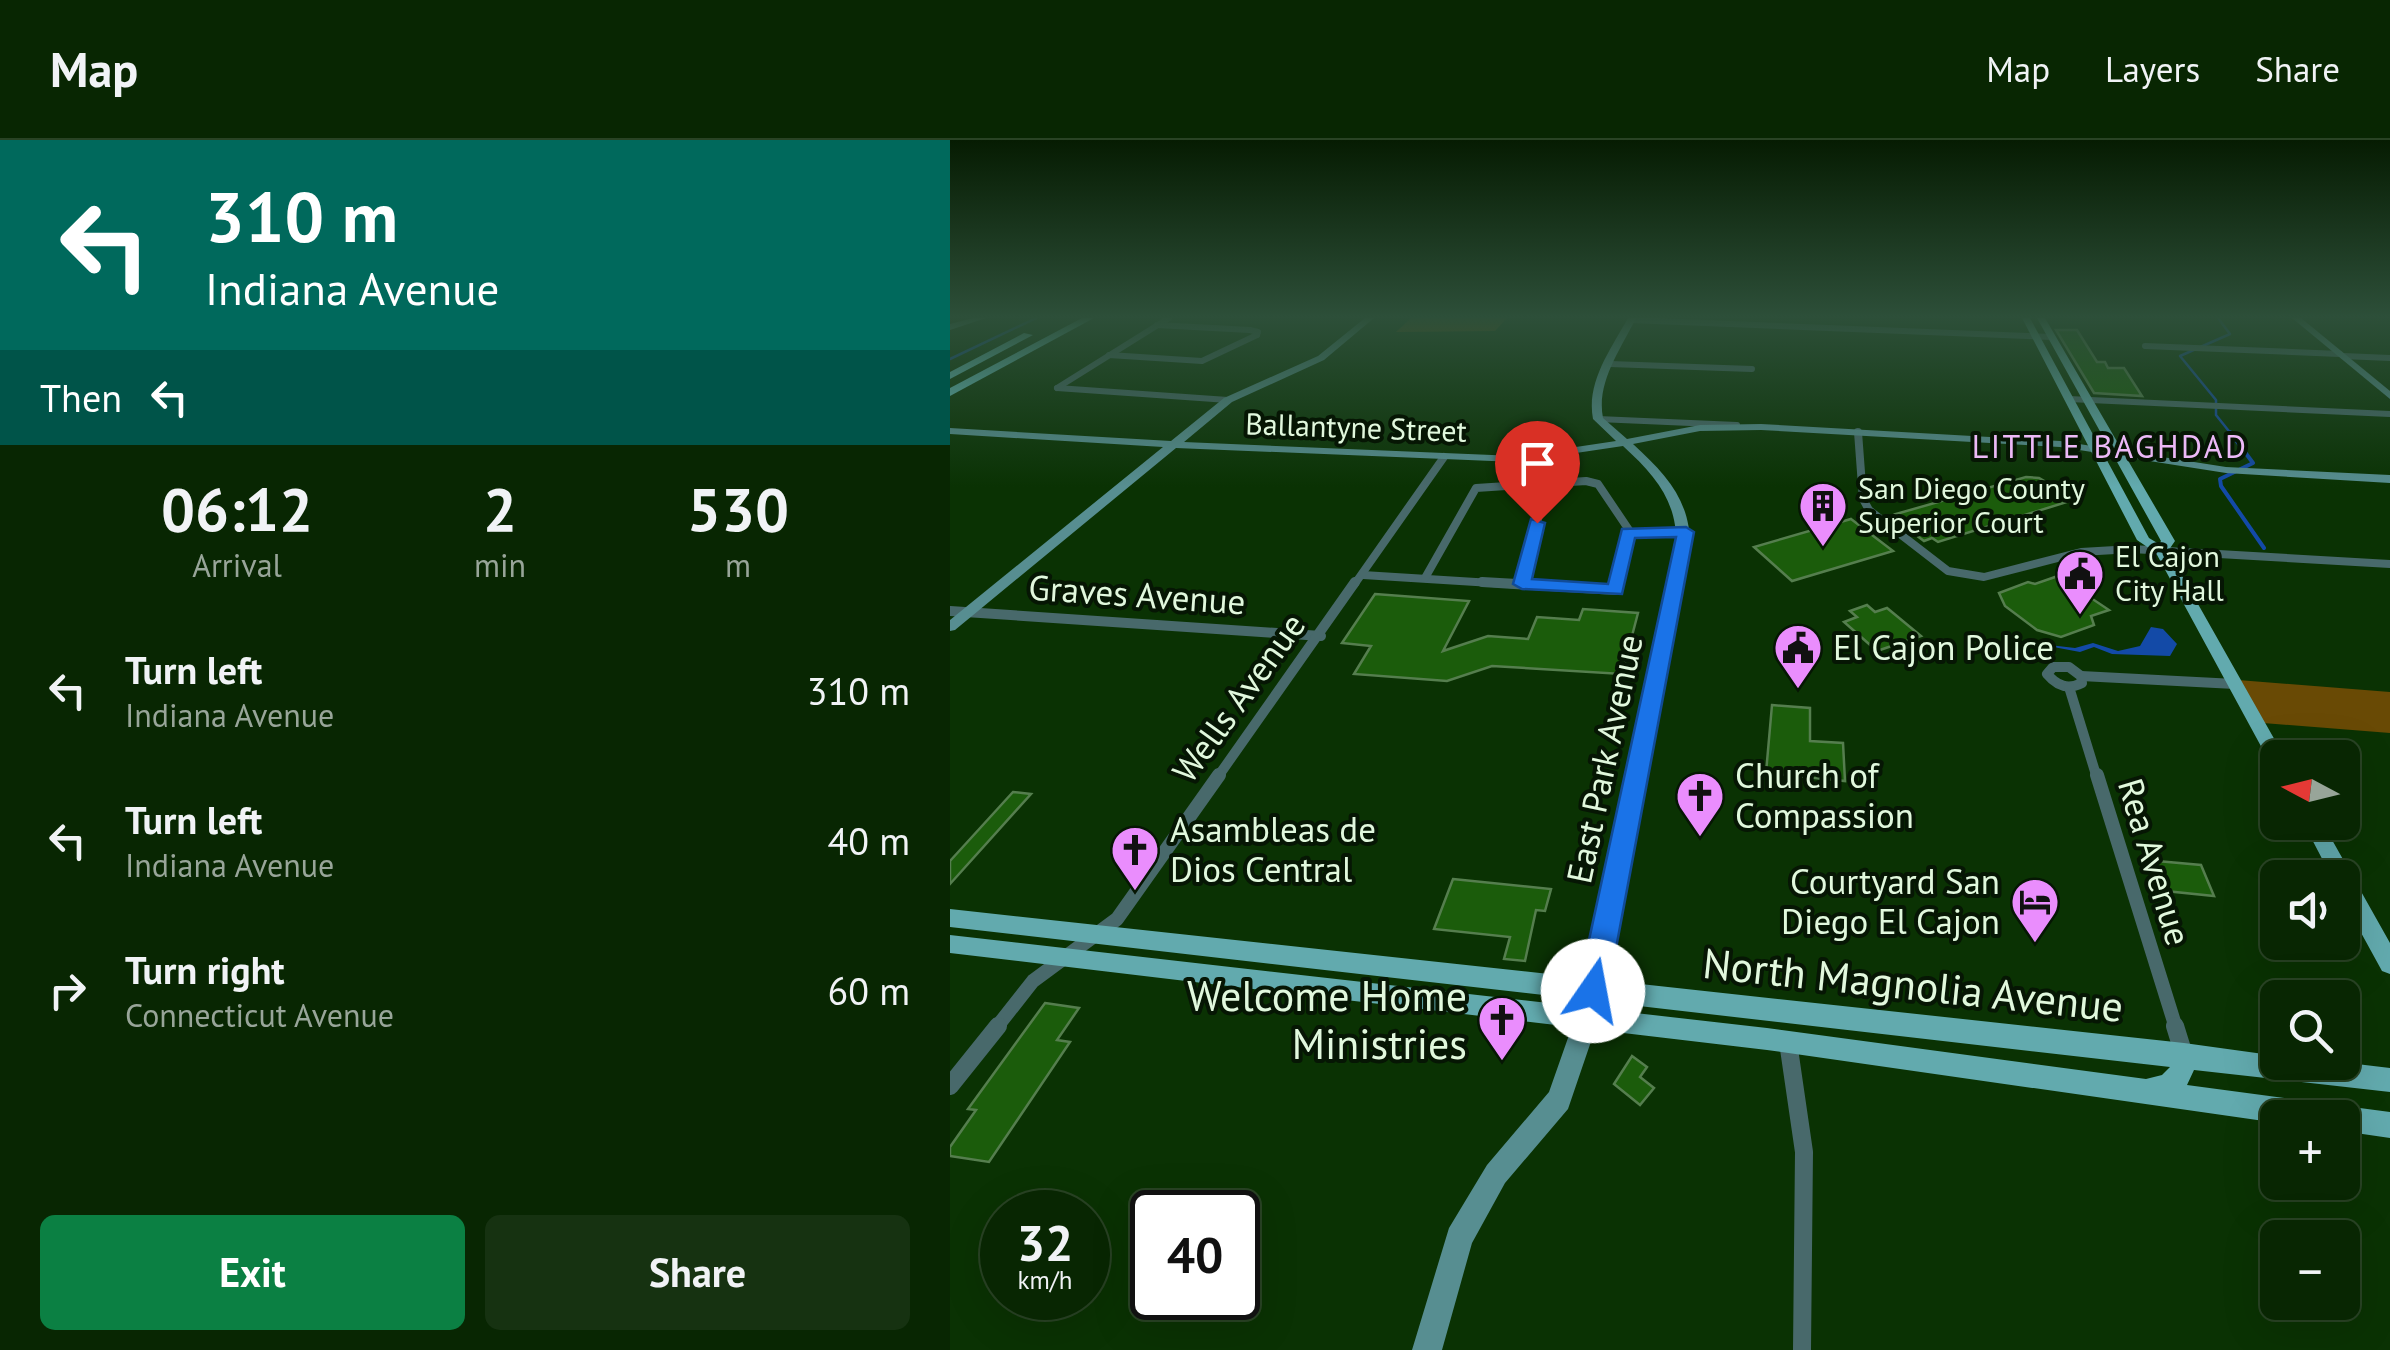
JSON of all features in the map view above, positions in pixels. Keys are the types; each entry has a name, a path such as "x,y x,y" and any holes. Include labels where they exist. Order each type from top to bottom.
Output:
{"highway":[{"path":"950,392 983,374"}],"main road":[{"path":"2056,374 2144,540 2162,551 2266,740"},
{"path":"2073,374 2168,541 2162,551"},
{"path":"2360,910 2390,964"},
{"name":"North Magnolia Avenue","path":"950,918 1590,1004 1788,1042 2260,1108"},
{"name":"North Magnolia Avenue","path":"950,944 1590,1004 1930,1028 2390,1080"},
{"path":"1930,1028 1932,1064"},
{"path":"2140,1092 2176,1081 2184,1070 2184,1055"},
{"path":"2360,1120 2390,1124"}],"street":[{"path":"1078,374 1057,388 1228,400"},
{"path":"950,627 1228,400 1285,374"},
{"path":"1606,374 1595,400 1598,418 1668,486 1678,500 1686,532 1628,533"},
{"path":"2364,374 2390,396"},
{"path":"2069,399 2390,414"},
{"path":"1598,418 1761,426"},
{"name":"Ballantyne Street","path":"950,432 1444,457 1549,456 1700,428 1761,426 2094,449 2226,470 2390,479"},
{"path":"1858,432 1863,499 1869,510 1948,571 1984,577 2081,552 2162,551 2390,564"},
{"name":"Wells Avenue","path":"950,1086 1033,981 1117,919 1321,636 1444,457"},
{"path":"1363,575 1616,590 1628,533 1624,519 1598,484 1586,481 1476,488 1425,578"},
{"path":"1522,584 1542,507"},
{"name":"East Park Avenue","path":"1426,1350 1459,1238 1496,1174 1560,1100 1590,1004 1686,532"},
{"name":"Graves Avenue","path":"950,611 1321,636"},
{"name":"Rea Avenue","path":"2082,676 2069,667 2050,668 2047,674 2051,680 2069,687 2184,1055"},
{"path":"2069,687 2079,685 2082,676 2235,684"},
{"path":"1788,1042 1804,1152 1802,1350"}],"shaded area":[{"path":"2238,680 2390,692 2390,733 2263,723"}],"water":[{"path":"2151,627 2163,629 2177,644 2170,656 2112,654 2094,647 2080,652 2032,643 2075,648 2093,643 2118,651 2140,646"}],"building":[{"path":"2083,374 2128,374 2142,396 2094,393"},
{"path":"2026,477 2039,478 2070,496 2064,498 2070,501 1938,542 1932,538 1924,541 1896,520 1902,518 1896,514"},
{"name":"San Diego County Superior Court","path":"1851,519 1893,551 1792,581 1754,547"},
{"name":"El Cajon City Hall","path":"2058,576 2109,610 2091,616 2094,625 2061,637 2037,630 2005,606 1999,593 2028,582 2035,584"},
{"path":"1375,594 1469,601 1443,651 1488,636 1528,639 1537,617 1579,620 1583,609 1638,613 1622,674 1492,666 1447,681 1354,674 1371,646 1342,643"},
{"path":"1867,605 1875,612 1887,608 1921,636 1877,651 1844,622 1857,617 1850,611"},
{"name":"El Cajon Police","path":"1772,705 1810,708 1810,741 1843,743 1845,781 1766,773"},
{"path":"1013,792 1031,794 950,884 950,861"},
{"path":"2146,860 2201,865 2214,896 2156,890"},
{"path":"1453,879 1551,889 1545,911 1536,910 1525,961 1504,959 1510,937 1434,929"},
{"path":"1045,1003 1079,1008 1057,1040 1070,1042 989,1162 950,1156 950,1147 976,1110 968,1109"},
{"path":"1632,1056 1647,1067 1640,1077 1654,1088 1640,1105 1614,1084"}],"waterway":[{"path":"2195,374 2216,400 2216,415 2232,435"},
{"path":"2230,432 2253,463 2220,479 2221,486 2264,548"}],"place":[{"name":"San Diego County Superior Court","path":"1823,548"},
{"name":"El Cajon City Hall","path":"2080,616"},
{"name":"El Cajon Police","path":"1798,690"},
{"name":"Church of Compassion","path":"1700,838"},
{"name":"Asambleas de Dios Central","path":"1135,892"},
{"name":"Courtyard San Diego El Cajon","path":"2035,944"},
{"name":"Welcome Home Ministries","path":"1502,1062"}],"district":[{"name":"LITTLE BAGHDAD","path":"2110,447"}],"route":[{"path":"1537,523 1522,584 1616,590 1628,533 1686,532 1593,991"}]}
